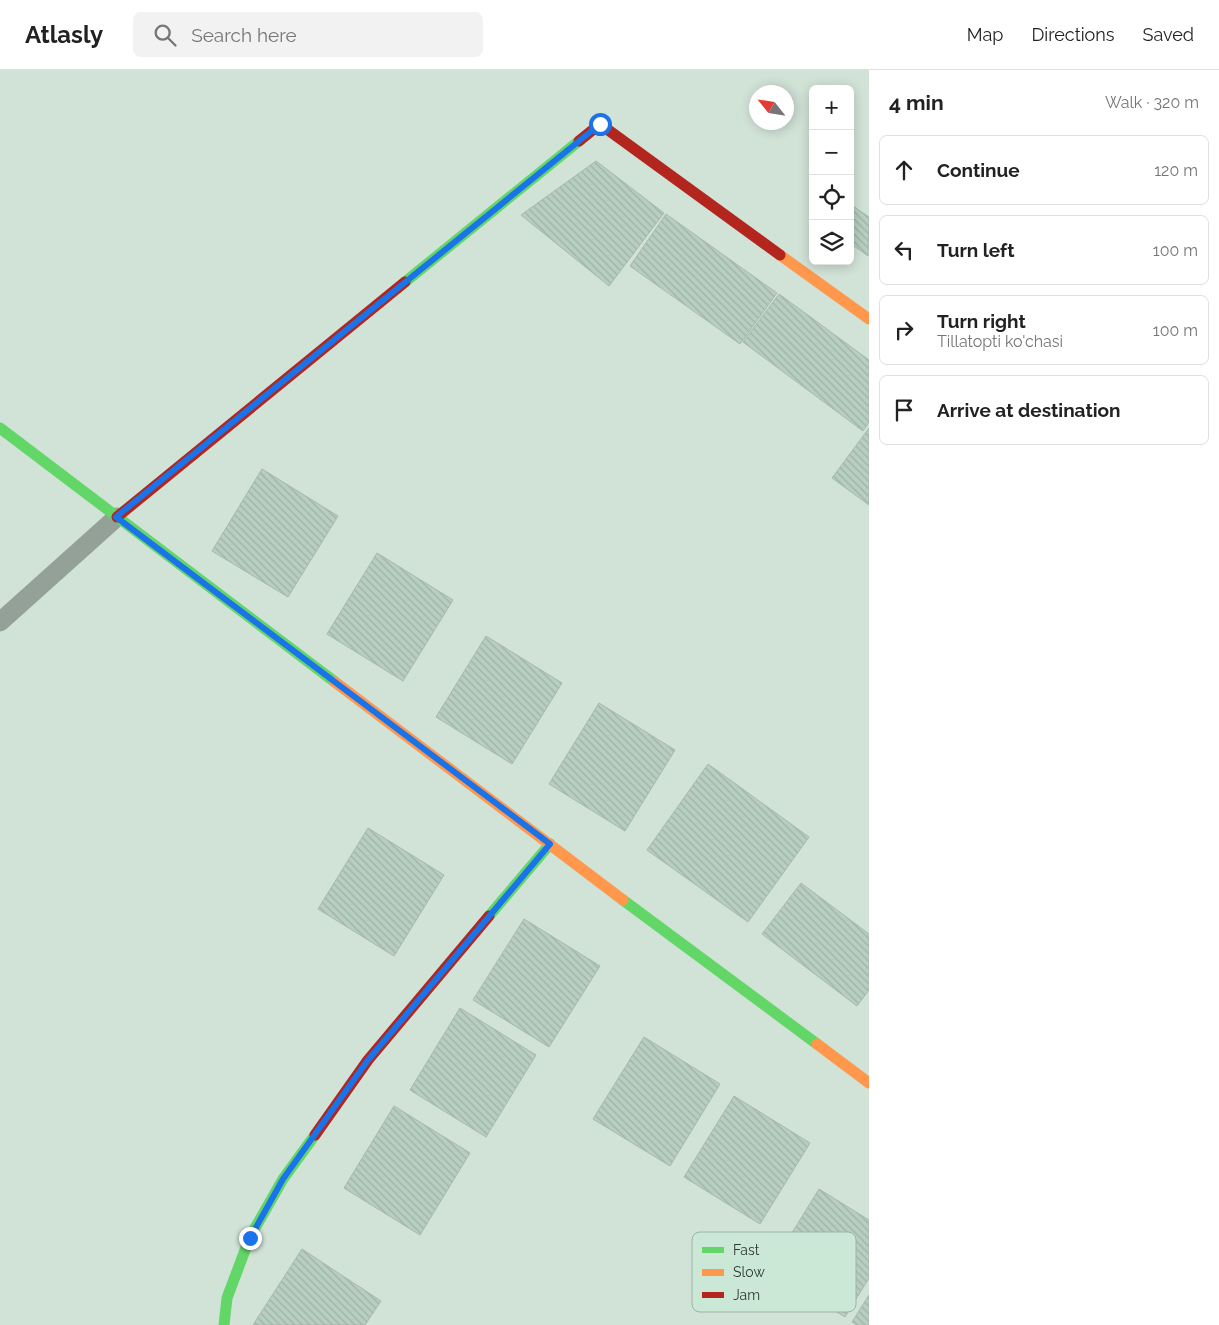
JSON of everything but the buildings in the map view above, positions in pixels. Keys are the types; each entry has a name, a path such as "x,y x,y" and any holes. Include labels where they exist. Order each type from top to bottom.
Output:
{"street":[{"path":"116,517 600,124 869,320"},
{"path":"0,428 869,1083"},
{"path":"224,1325 227,1298 250,1238 283,1179 368,1060 550,844"}],"lane":[{"path":"0,622 116,517"}],"traffic: fast":[{"path":"405,282 579,141"},
{"path":"0,428 335,682"},
{"path":"489,916 550,844"},
{"path":"623,900 817,1044"},
{"path":"224,1325 227,1298 250,1237 283,1179 315,1135"}],"traffic: slow":[{"path":"780,255 869,319"},
{"path":"335,682 623,900"},
{"path":"817,1044 869,1083"}],"traffic: jam":[{"path":"579,141 600,124 780,255"},
{"path":"117,517 405,282"},
{"path":"315,1135 368,1060 489,916"}],"route":[{"path":"250,1238 283,1179 368,1060 550,844 116,517 600,124"}]}
